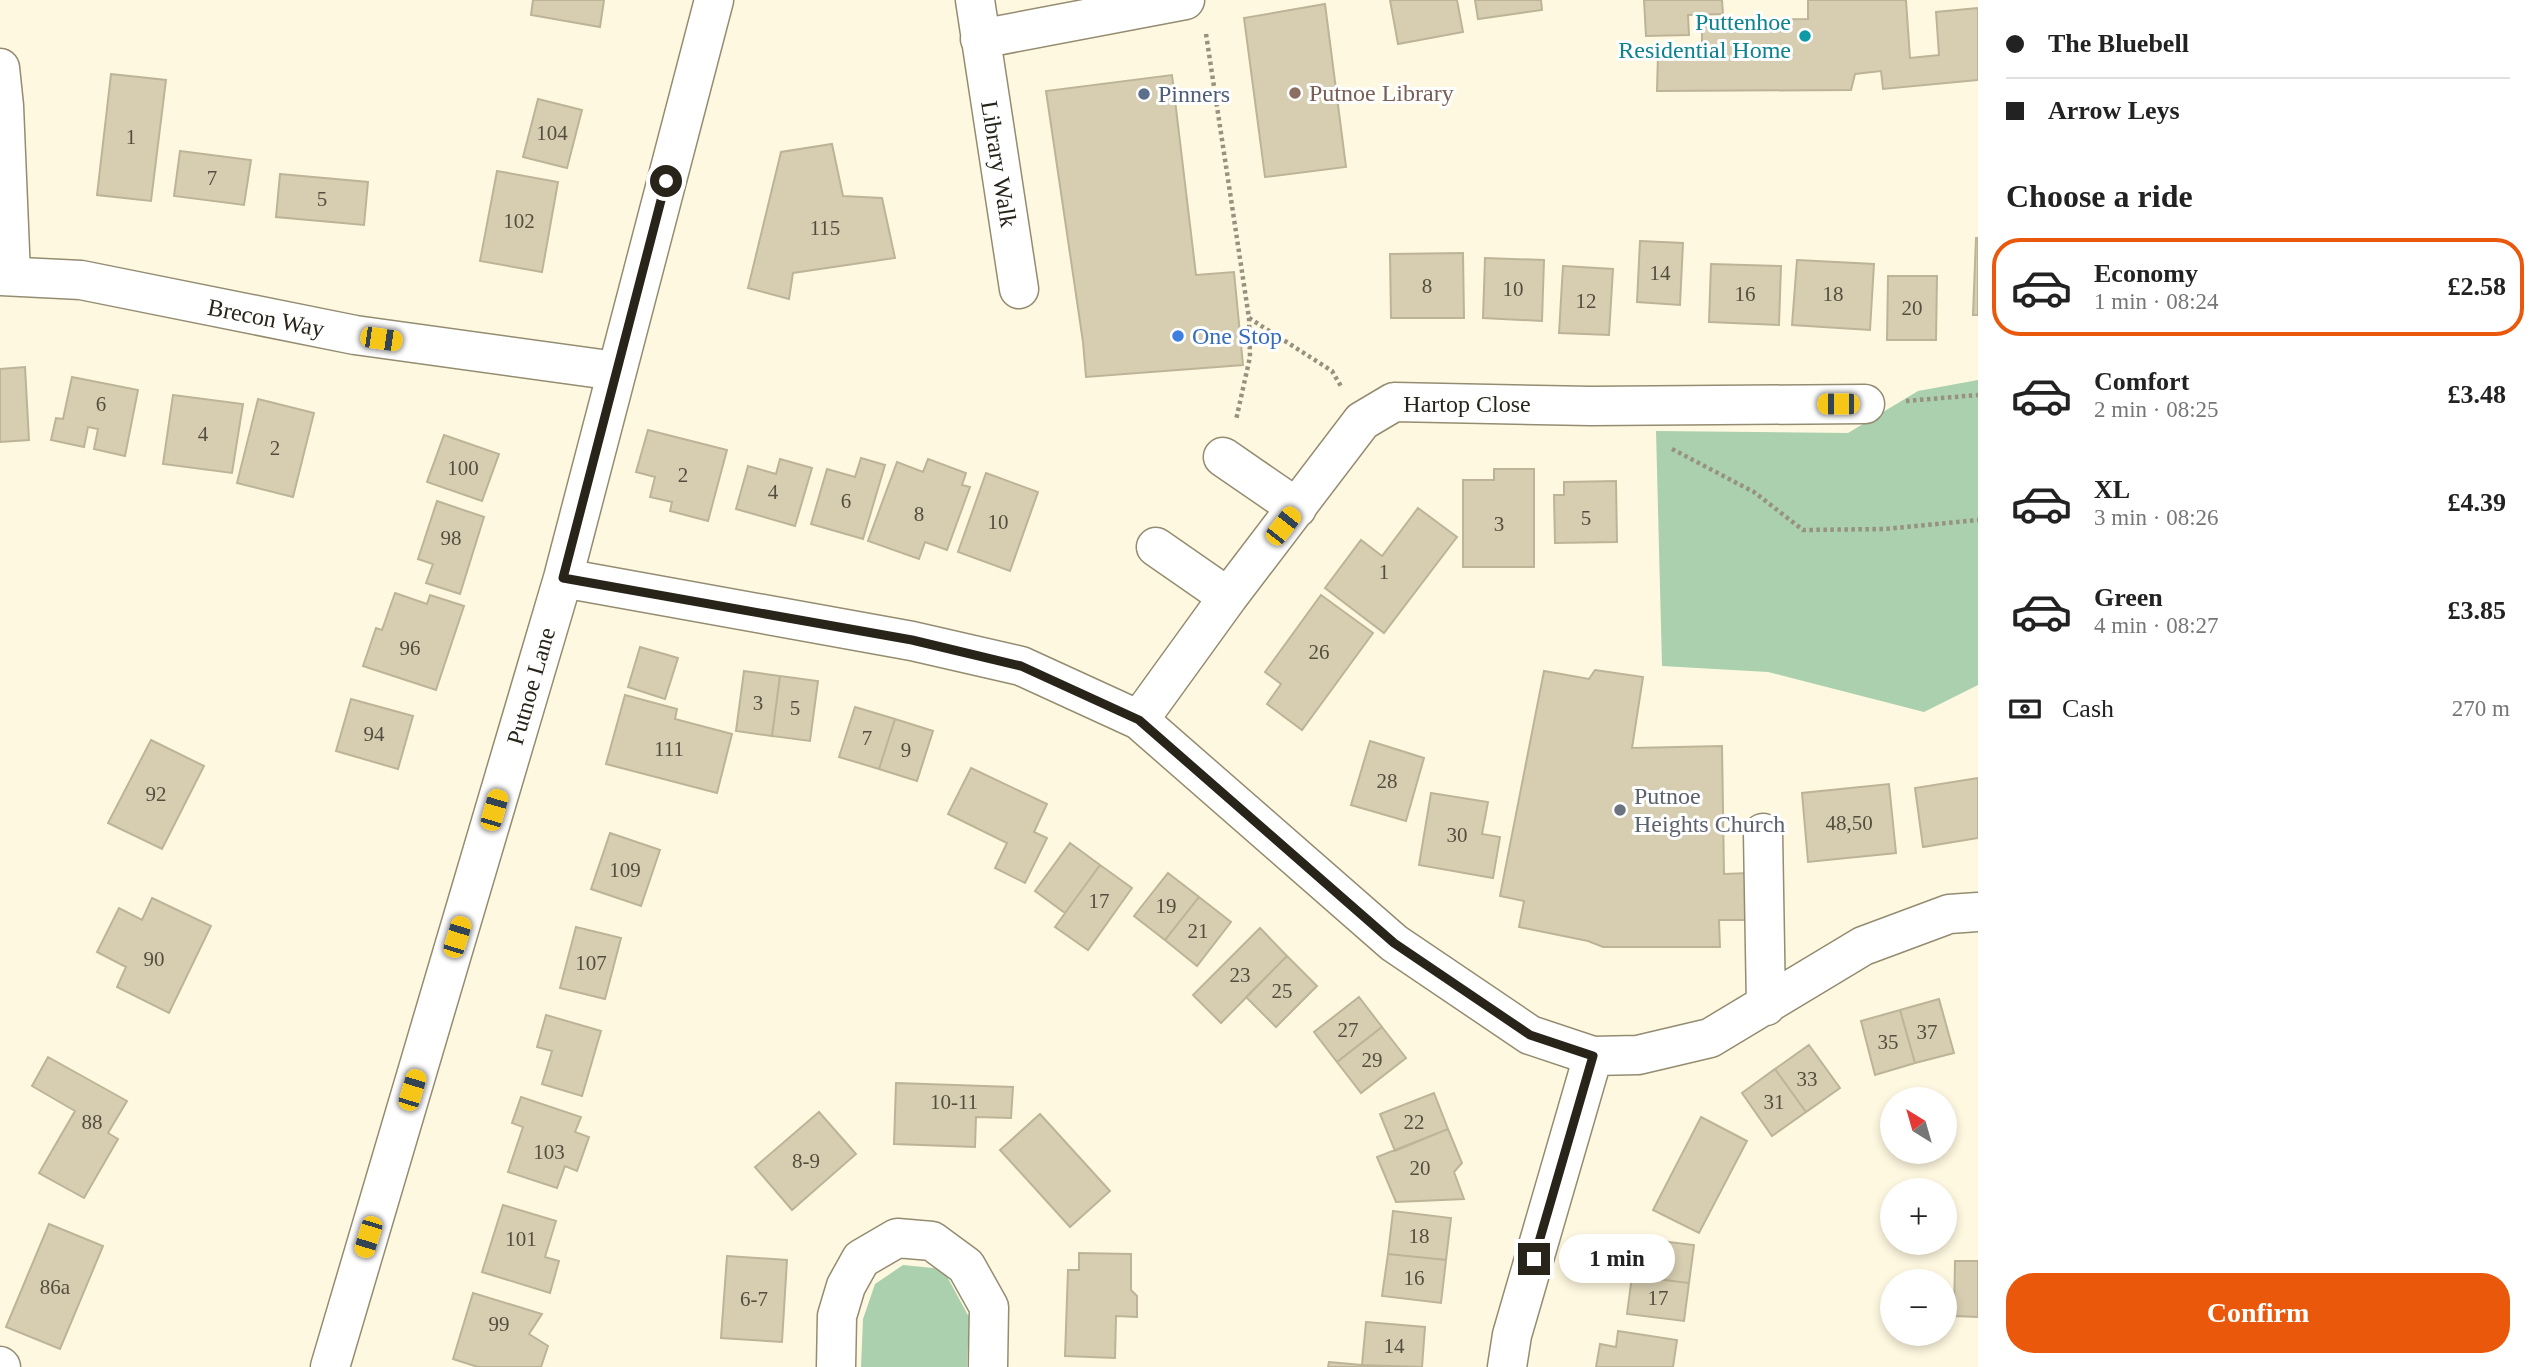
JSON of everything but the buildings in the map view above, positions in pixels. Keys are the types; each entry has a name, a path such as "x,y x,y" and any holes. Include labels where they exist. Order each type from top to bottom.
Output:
{"street":[{"name":"Putnoe Lane","path":"330,1367 563,578 714,0"},
{"name":"Library Walk","path":"975,0 1019,289"},
{"path":"980,39 1195,14"},
{"path":"0,68 4,106 6,276"},
{"name":"Brecon Way","path":"6,276 81,281 355,335 616,370"},
{"name":"Hartop Close","path":"1139,720 1228,597 1362,421 1394,402 1591,406 1865,404"},
{"path":"1223,457 1297,508"},
{"path":"1156,547 1228,597"},
{"path":"563,578 912,640 1021,666 1139,720 1394,943 1530,1035 1593,1056 1638,1055 1710,1038 1863,946 1949,914 1978,912"},
{"path":"1763,833 1766,1006"},
{"path":"1507,1367 1512,1335 1593,1056"},
{"path":"836,1367 837,1316 846,1286 861,1259 897,1238 932,1241 966,1266 989,1307 988,1367"}],"path":[{"path":"1195,14 1249,318 1250,357 1238,414 1223,457"},
{"path":"1249,318 1332,371 1362,421"},
{"path":"1865,404 1978,395"},
{"path":"1661,443 1754,492 1803,530 1885,529 1978,520"}],"green space":[{"path":"1978,380 1978,685 1924,712 1768,672 1662,666 1656,431 1848,433 1918,391"},
{"path":"903,1265 943,1269 969,1317 967,1367 861,1367 863,1319 875,1284"}],"place":[{"name":"Puttenhoe Residential Home","path":"1805,36"},
{"name":"Putnoe Library","path":"1295,93"},
{"name":"Pinners","path":"1144,94"},
{"name":"One Stop","path":"1178,336"},
{"name":"Putnoe Heights Church","path":"1620,810"}],"route":[{"path":"666,181 563,578 912,640 1021,666 1139,720 1394,943 1530,1035 1593,1056 1534,1259"}]}
